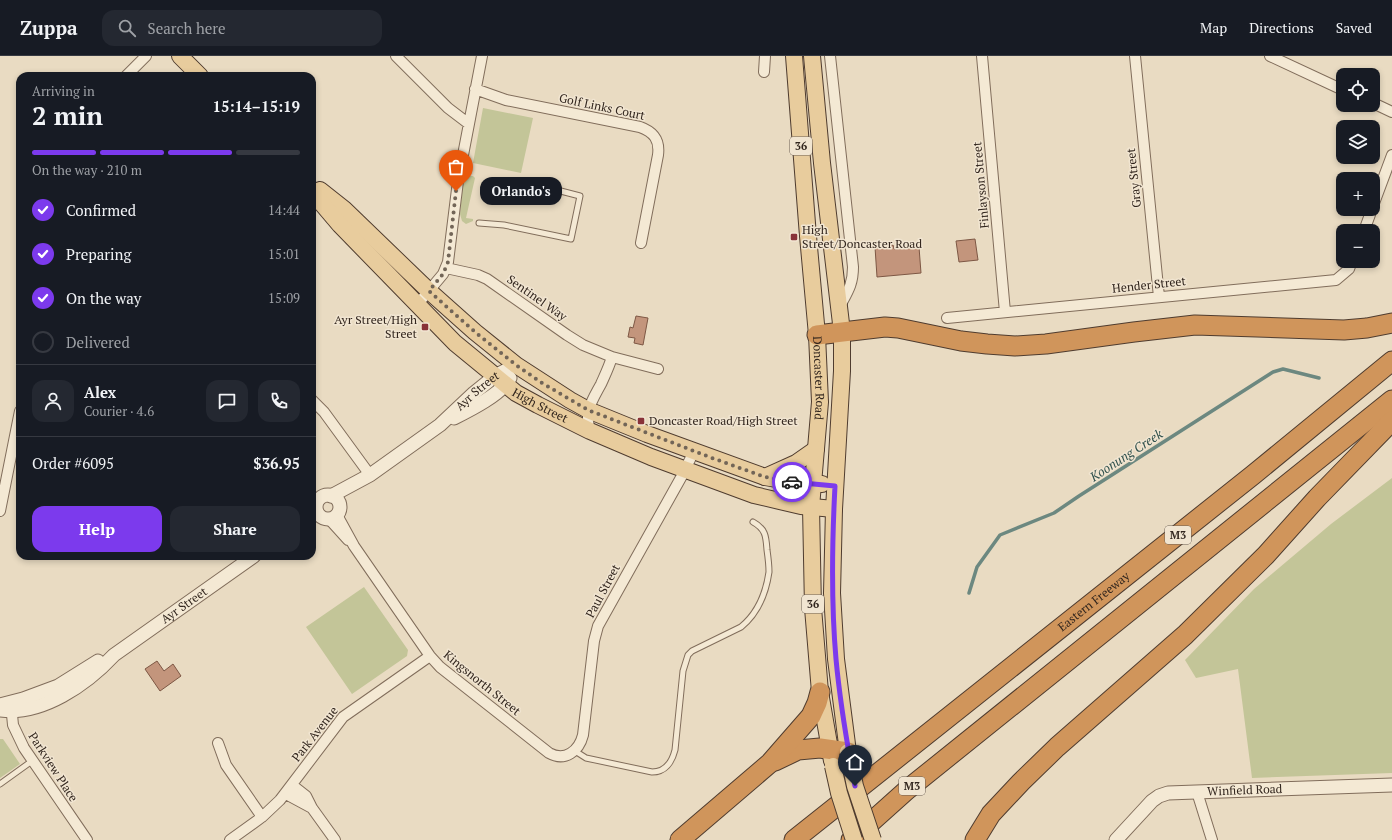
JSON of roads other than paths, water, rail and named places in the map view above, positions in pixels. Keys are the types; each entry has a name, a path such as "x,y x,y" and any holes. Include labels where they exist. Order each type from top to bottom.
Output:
{"highway":[{"path":"817,335 885,327 898,328 961,341 1015,346 1046,344 1195,325 1344,330 1367,328 1392,323"},
{"name":"Eastern Freeway","path":"794,840 1253,475 1392,361"},
{"name":"M3","path":"852,840 908,789 1392,400"},
{"path":"975,840 991,814 1021,782 1058,747 1185,635 1266,555 1317,498 1392,421"},
{"path":"680,840 770,763 811,716 820,692"},
{"path":"770,763 798,750 820,748 837,755"}],"main road":[{"path":"180,56 196,72"},
{"name":"Doncaster Road","path":"794,56 817,335 820,402 811,507 813,608 820,692 837,755 855,786 873,840"},
{"name":"Doncaster Road","path":"812,56 827,210 842,332 842,371 835,486 832,593 836,659 839,793 852,840"},
{"name":"High Street","path":"316,187 344,209 429,291 475,332 516,365 542,383 588,410 694,452 765,477 793,482 835,486"},
{"name":"High Street","path":"316,197 340,225 455,343 516,393 590,431 685,470 754,495 779,502 834,509"},
{"path":"812,288 823,283 818,239 827,210"},
{"path":"765,477 796,463 816,450"},
{"path":"779,502 797,515 811,540"}],"street":[{"path":"130,72 146,56"},
{"path":"396,56 448,108 468,124"},
{"path":"417,305 440,278 446,268 452,236 458,181 482,56"},
{"path":"764,72 765,56"},
{"path":"830,56 853,278 851,286 839,307"},
{"name":"Finlayson Street","path":"982,56 1005,312"},
{"name":"Gray Street","path":"1135,56 1159,297"},
{"path":"1270,56 1336,87"},
{"name":"Golf Links Court","path":"475,89 506,100 640,127 654,135 658,144 658,155 641,243"},
{"name":"Golf Links Court","path":"473,100 506,100"},
{"path":"1380,106 1392,112"},
{"path":"1380,187 1392,155"},
{"name":"Sentinel Way","path":"446,268 472,273 487,279 583,345 612,357 658,369"},
{"name":"Hender Street","path":"948,318 1336,280 1348,268"},
{"path":"590,431 587,421 588,410 594,395 608,370 612,357"},
{"name":"Ayr Street","path":"325,511 370,475 440,426 474,393 501,380 516,365"},
{"path":"316,404 324,412 370,475"},
{"path":"0,511 16,431"},
{"name":"Paul Street","path":"573,752 579,746 583,735 594,641 598,626 694,452"},
{"name":"Kingsnorth Street","path":"325,511 354,546 430,656 452,677 549,753 562,756 573,752"},
{"name":"Ayr Street","path":"6,707 39,706 63,696 104,666 114,655 248,560"},
{"name":"Park Avenue","path":"230,840 272,809 286,794 343,717 430,656"},
{"name":"Parkview Place","path":"6,707 17,736 32,761 87,840"},
{"path":"218,744 229,770 262,817"},
{"path":"292,785 306,796 312,808 335,840"},
{"name":"Winfield Road","path":"1116,840 1155,798 1168,793 1392,785"},
{"path":"1197,792 1212,840"},
{"path":"286,794 312,808"}],"lane":[{"path":"479,223 504,225 571,238 580,196 553,189"},
{"path":"573,752 586,758 652,772 658,772 664,769 671,761 675,750 683,671 688,655 692,651 741,627 756,611 762,596 769,572 766,540 764,531 760,526 753,522"},
{"path":"0,784 32,761"}],"waterway":[{"name":"Koonung Creek","path":"969,593 977,567 1000,535 1054,513 1273,372 1283,369 1319,378"}],"place":[{"name":"Orlando's","path":"456,191"},
{"name":"High Street/Doncaster Road","path":"794,237"},
{"name":"Ayr Street/High Street","path":"425,327"},
{"name":"Doncaster Road/High Street","path":"641,421"}]}
